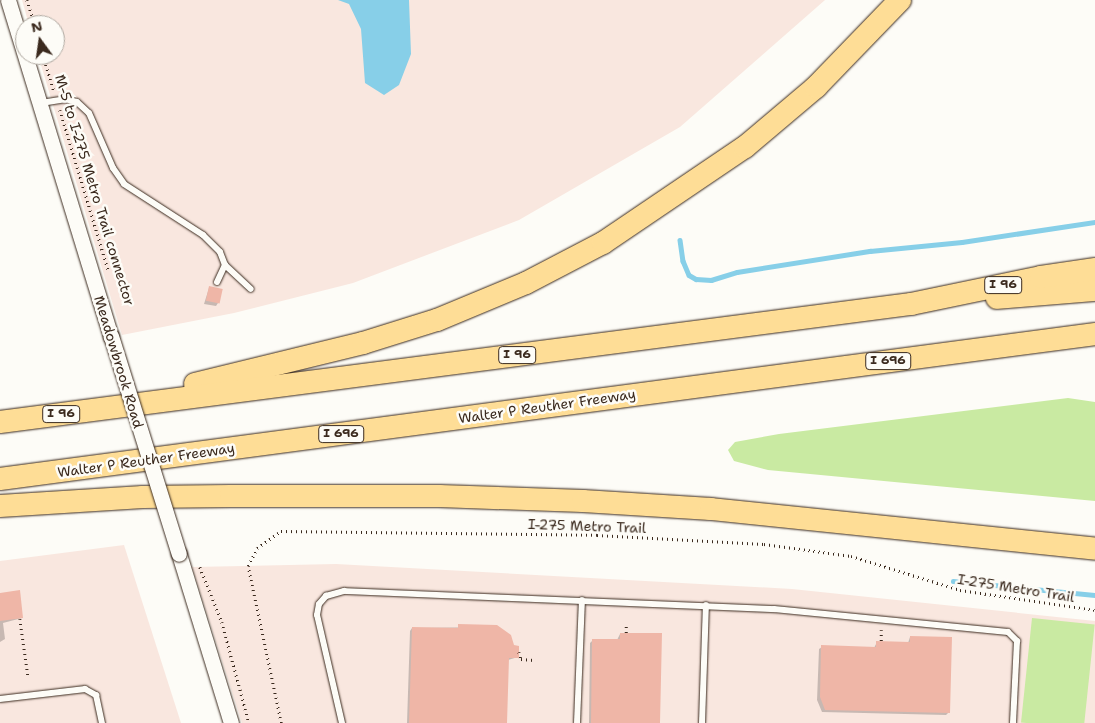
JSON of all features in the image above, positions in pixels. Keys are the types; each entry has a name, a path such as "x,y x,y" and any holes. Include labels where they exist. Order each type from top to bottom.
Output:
{"highway":[{"path":"123,406 437,320 526,283 603,243 745,147 816,87 900,0"},
{"name":"I 96","path":"0,422 911,304 1041,277 1095,269"},
{"path":"911,304 1095,290"},
{"name":"Walter P Reuther Freeway","path":"0,479 1095,334"},
{"path":"0,506 143,497 231,496 439,496 583,501 711,509 1095,549"}],"street":[{"name":"Meadowbrook Road","path":"8,0 231,723"}],"lane":[{"path":"40,104 57,100 77,102 89,113 113,168 124,184 203,235 220,252 225,265 251,289"},
{"path":"217,282 225,265"},
{"path":"342,723 317,615 319,604 331,593 582,600 774,609 1012,633 1017,641 1013,723"},
{"path":"577,723 582,600"},
{"path":"702,723 706,606"},
{"path":"0,700 85,689 96,696 102,723"}],"path":[{"path":"27,0 31,15"},
{"name":"M-5 to I-275 Metro Trail connector","path":"46,65 110,274"},
{"name":"I-275 Metro Trail","path":"281,723 248,566 257,548 281,531 597,535 764,544 851,556 960,590 1095,610"},
{"path":"199,565 222,622 249,723"},
{"path":"20,619 28,676"},
{"path":"626,623 626,633"},
{"path":"881,628 881,641"},
{"path":"519,652 521,659 534,660"}],"shaded area":[{"path":"22,0 825,0 680,127 519,220 353,283 234,313 122,335 41,65 65,65 65,15 26,15"},
{"path":"124,545 181,723 0,723 0,561"},
{"path":"336,564 792,589 1095,621 1095,723 242,723 192,567"}],"green space":[{"path":"1068,398 1095,402 1095,501 768,470 734,461 728,450 735,442 779,434"},
{"path":"1032,618 1095,625 1084,723 1021,722"}],"water":[{"path":"338,0 409,0 411,54 399,85 384,95 365,83 361,29 349,4"}],"building":[{"path":"209,286 223,289 220,304 206,301"},
{"path":"20,590 23,618 0,621 0,593"},
{"path":"458,624 497,625 511,635 514,645 519,646 519,658 509,658 507,723 409,723 412,627 458,628"},
{"path":"620,633 662,633 660,723 591,723 592,639 620,639"},
{"path":"910,636 952,637 950,713 825,710 820,697 821,645 876,647 876,641 910,642"}],"waterway":[{"path":"680,240 683,261 689,275 696,279 711,280 737,272 870,251 962,242 1095,222"},
{"path":"953,581 1095,595"}]}
